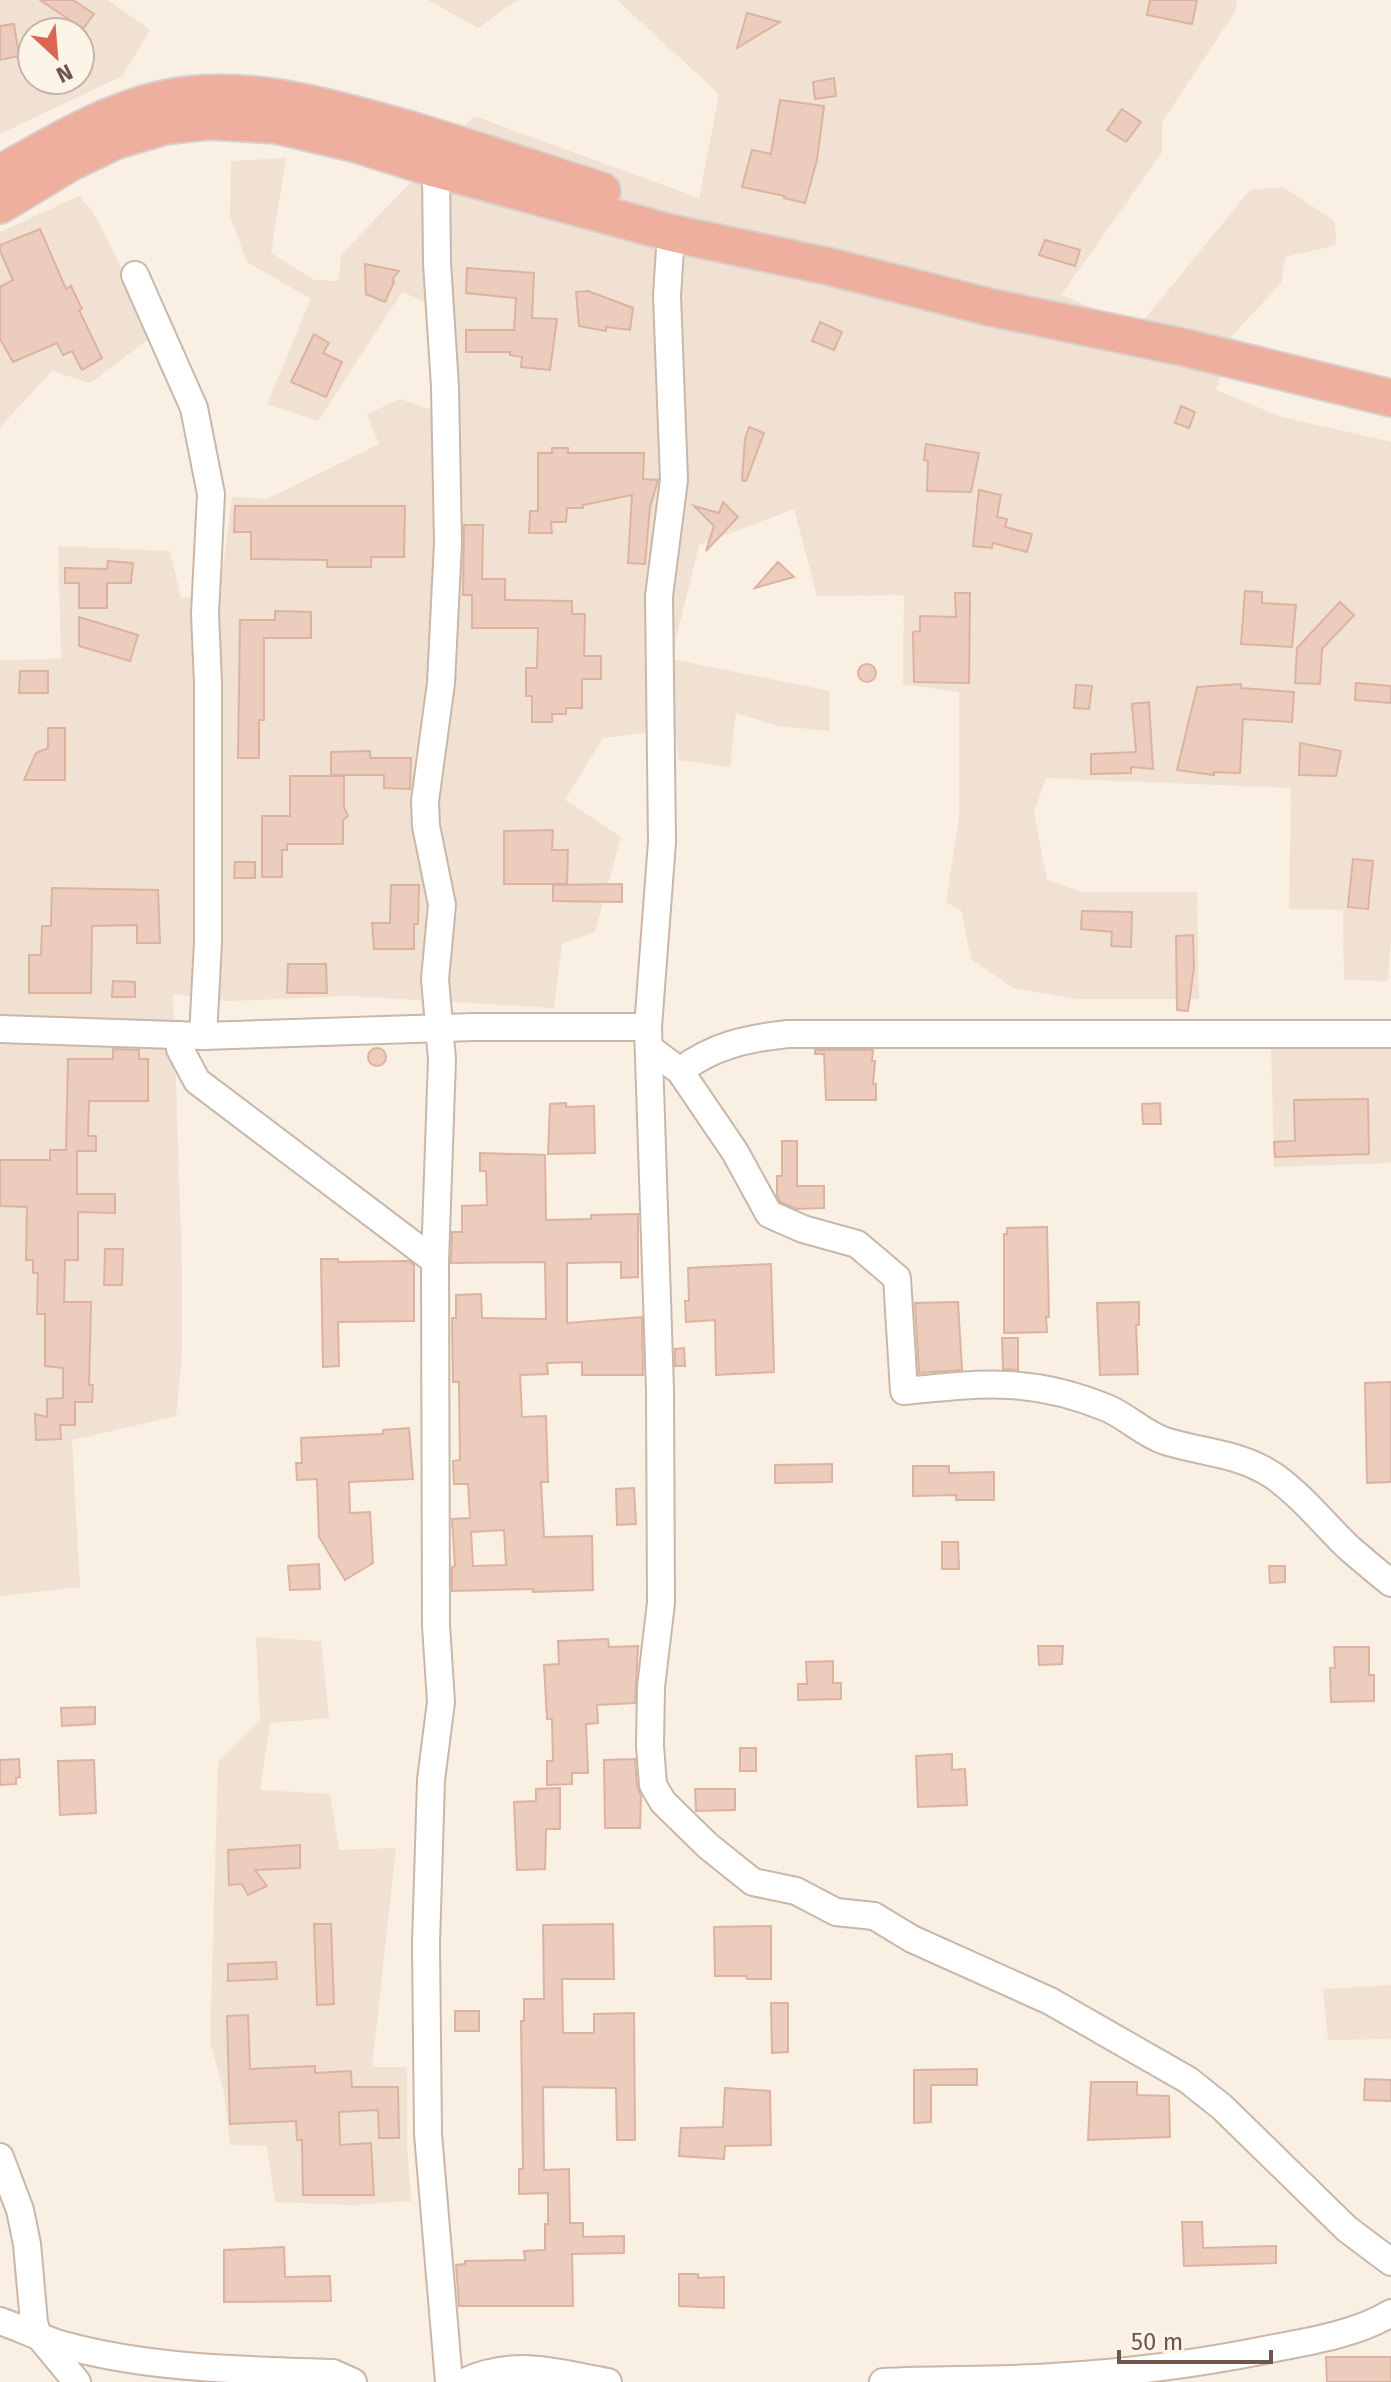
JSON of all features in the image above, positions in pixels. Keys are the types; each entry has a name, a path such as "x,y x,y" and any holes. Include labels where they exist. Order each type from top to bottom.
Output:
{"highway":[{"path":"0,174 109,116 161,99 214,94 283,97 438,138 831,267"},
{"path":"0,205 71,162 117,140 165,126 209,121 276,125 353,143 436,169 671,233 831,267 989,307 1182,347 1391,398"}],"street":[{"path":"436,169 448,543 441,683 425,801 426,826 442,905 435,979 442,1059 435,1261 436,1625 441,1702 431,1780 428,1854 428,2134 449,2382"},
{"path":"671,233 667,296 674,480 659,596 662,842 649,1037 660,1390 661,1603 653,1653 650,1746 655,1792 708,1846 753,1882 796,1891 836,1912 874,1916 912,1939 1050,2001 1188,2080 1222,2107 1347,2229 1391,2262"},
{"path":"135,275 194,408 211,494 205,614 208,942 191,1035 180,1049 197,1081 435,1261"},
{"path":"0,1029 191,1035 474,1027 649,1037 680,1071 735,1152 769,1214 803,1229 857,1244 897,1278 904,1391 985,1382 1042,1387 1109,1409 1166,1441 1243,1459 1288,1487 1348,1547 1391,1583"},
{"path":"680,1071 696,1058 717,1048 740,1041 788,1034 1391,1034"},
{"path":"0,2157 20,2210 38,2335 77,2382"},
{"path":"883,2382 1198,2371 1378,2321 1391,2313"},
{"path":"0,2321 61,2345 131,2358 253,2370 333,2373 353,2382"},
{"path":"464,2382 516,2367 608,2382"}],"shaded area":[{"path":"0,0 108,0 150,30 122,76 96,88 96,16 16,16 16,96 80,96 0,134"},
{"path":"428,0 518,0 478,28"},
{"path":"617,0 1237,0 1235,12 1162,122 1162,152 1061,295 1139,326 1250,190 1283,187 1335,221 1336,245 1285,257 1281,283 1230,338 1216,390 1282,417 1391,442 1391,938 1388,981 1344,980 1343,910 1289,909 1291,788 1046,778 1034,812 1047,880 1083,892 1197,892 1199,999 1074,999 1013,988 971,959 961,910 946,902 959,818 959,692 903,684 904,595 817,596 794,509 699,545 671,659 830,691 829,731 778,726 736,713 730,767 679,760 674,729 603,738 565,800 621,837 595,932 562,944 554,1008 349,996 231,1001 173,994 182,1265 182,1354 176,1416 72,1440 80,1587 0,1596 0,660 61,659 58,546 170,551 181,598 219,596 232,497 267,499 379,444 367,414 400,399 450,416 444,309 402,292 318,421 267,404 311,299 247,262 230,216 231,161 286,158 271,253 314,280 339,281 341,255 474,116 699,198 719,94"},
{"path":"79,196 93,212 155,334 90,383 52,371 0,427 0,232"},
{"path":"1391,1042 1391,1163 1274,1167 1271,1044"},
{"path":"256,1637 321,1641 329,1718 270,1723 260,1790 330,1794 339,1850 396,1848 372,2067 407,2067 411,2201 354,2205 275,2202 267,2146 230,2145 224,2092 210,2042 218,1762 260,1720"},
{"path":"1391,1985 1391,2039 1328,2040 1323,1989"}],"building":[{"path":"40,0 73,0 94,14 93,16 64,16"},
{"path":"1150,0 1197,0 1192,24 1147,15"},
{"path":"747,13 780,22 737,48"},
{"path":"14,24 16,57 0,60 0,26"},
{"path":"834,78 836,96 815,99 813,82"},
{"path":"780,100 824,106 817,160 805,203 742,187 752,150 771,154"},
{"path":"1122,109 1141,122 1126,142 1107,130"},
{"path":"40,229 66,289 71,286 102,358 82,370 72,351 63,355 57,343 13,362 0,339 0,287 13,280 0,245"},
{"path":"1045,240 1080,250 1075,266 1039,255"},
{"path":"365,264 399,271 392,280 394,282 385,302 366,294"},
{"path":"467,268 534,273 532,318 557,319 550,370 521,367 522,357 510,355 510,352 466,352 466,330 514,330 516,298 466,293"},
{"path":"588,291 633,308 630,330 606,327 606,331 579,326 576,292"},
{"path":"820,322 842,332 834,350 812,341"},
{"path":"314,334 329,343 323,353 342,362 326,397 291,382"},
{"path":"1181,406 1195,412 1189,428 1175,423"},
{"path":"749,427 764,433 746,481 742,480"},
{"path":"926,444 979,453 971,492 927,491"},
{"path":"552,448 568,448 568,453 644,453 643,479 658,480 650,507 645,564 628,563 632,495 583,505 583,508 567,508 566,522 551,522 552,533 529,533 530,511 538,511 538,453 552,453"},
{"path":"979,490 1001,495 997,517 1007,519 1005,527 1032,534 1027,552 993,543 992,548 973,546"},
{"path":"723,502 738,517 706,551 714,526 694,506 719,513"},
{"path":"235,506 405,506 404,557 371,557 371,567 327,567 327,560 251,559 251,532 234,532"},
{"path":"464,525 483,525 482,579 505,579 505,600 572,601 572,614 585,614 584,656 601,656 601,679 582,679 582,708 566,708 566,714 552,714 552,722 532,722 532,696 526,696 526,668 537,668 538,628 472,628 472,595 463,595"},
{"path":"108,561 133,563 131,583 107,583 107,608 79,608 79,583 65,583 65,568 107,569"},
{"path":"778,562 794,577 755,588"},
{"path":"1245,591 1262,592 1262,603 1296,605 1292,647 1241,644"},
{"path":"955,593 970,593 969,683 914,682 913,632 920,631 920,616 956,617"},
{"path":"1340,602 1354,615 1322,649 1320,684 1295,683 1297,648"},
{"path":"275,611 311,612 311,638 264,638 264,720 259,720 259,758 238,758 240,620 275,620"},
{"path":"79,617 138,635 130,661 79,646"},
{"path":"867,664 876,673 867,682 858,673"},
{"path":"20,671 48,671 48,693 19,693"},
{"path":"1356,683 1391,686 1391,703 1355,700"},
{"path":"1241,684 1241,688 1294,692 1292,722 1243,719 1240,773 1214,772 1214,775 1177,770 1197,687"},
{"path":"1076,685 1092,686 1089,709 1074,708"},
{"path":"1149,702 1153,769 1131,767 1131,773 1091,774 1091,754 1136,752 1132,704"},
{"path":"48,728 65,728 65,780 24,780 36,753 48,748"},
{"path":"1300,743 1341,751 1336,776 1299,775"},
{"path":"370,751 370,758 411,758 410,789 384,788 384,775 331,775 331,752"},
{"path":"290,776 344,776 344,807 348,816 343,820 343,844 287,844 287,850 282,850 282,877 262,877 262,816 290,816"},
{"path":"553,830 552,850 568,850 567,884 504,884 504,831"},
{"path":"1353,859 1373,861 1368,909 1348,907"},
{"path":"235,862 255,862 255,878 234,878"},
{"path":"622,884 622,902 553,901 553,885"},
{"path":"391,885 419,885 414,949 374,949 372,923 390,923"},
{"path":"52,888 158,890 160,943 137,943 137,925 92,926 91,993 29,993 29,955 41,955 42,926 51,926"},
{"path":"1082,911 1132,912 1131,947 1111,946 1112,932 1081,929"},
{"path":"1193,935 1194,968 1188,1011 1177,1010 1176,936"},
{"path":"288,964 326,964 327,993 287,993"},
{"path":"113,981 135,982 135,997 112,997"},
{"path":"377,1048 386,1057 377,1066 368,1057"},
{"path":"113,1049 139,1050 139,1059 148,1059 148,1101 89,1101 88,1136 96,1136 96,1151 77,1151 77,1194 115,1194 115,1213 78,1212 78,1260 65,1260 64,1302 91,1302 89,1385 93,1385 92,1402 75,1402 75,1425 60,1425 61,1439 36,1440 35,1414 47,1417 47,1399 63,1398 63,1368 45,1366 45,1314 37,1314 38,1273 33,1273 33,1260 26,1260 27,1207 0,1206 0,1160 50,1160 50,1150 66,1150 68,1059 113,1059"},
{"path":"815,1050 873,1050 876,1100 826,1100 824,1054 815,1054"},
{"path":"1368,1099 1369,1154 1275,1157 1274,1142 1295,1141 1294,1100"},
{"path":"566,1103 566,1107 594,1106 595,1153 548,1154 550,1104"},
{"path":"1160,1103 1161,1124 1143,1124 1142,1104"},
{"path":"782,1141 797,1141 797,1186 824,1186 824,1208 797,1209 780,1202 777,1176 782,1176"},
{"path":"480,1153 545,1155 546,1220 638,1214 638,1277 621,1278 621,1262 567,1263 567,1323 642,1317 643,1375 582,1375 582,1362 547,1363 548,1374 520,1375 522,1417 546,1416 548,1482 541,1482 544,1537 592,1536 593,1590 452,1591 452,1567 455,1566 452,1519 470,1518 468,1484 454,1484 453,1461 460,1460 459,1382 453,1382 452,1318 456,1318 456,1295 481,1294 482,1318 546,1319 545,1262 451,1263 452,1232 462,1232 462,1206 487,1205 486,1171 480,1171","holes":["504,1530 506,1565 473,1566 471,1532"]},
{"path":"1047,1227 1047,1332 1004,1333 1004,1234 1007,1234 1007,1228"},
{"path":"105,1249 123,1249 122,1285 104,1285"},
{"path":"321,1259 338,1259 338,1262 409,1261 414,1265 414,1321 338,1322 339,1366 323,1367"},
{"path":"771,1264 774,1372 716,1375 715,1320 686,1322 688,1268"},
{"path":"958,1302 962,1370 919,1373 915,1303"},
{"path":"1139,1302 1139,1325 1136,1325 1138,1374 1100,1375 1097,1303"},
{"path":"1002,1338 1018,1338 1018,1370 1003,1369"},
{"path":"684,1348 685,1366 675,1366 675,1349"},
{"path":"1391,1382 1391,1482 1367,1483 1365,1383"},
{"path":"409,1428 413,1479 349,1482 350,1513 370,1512 373,1563 345,1580 319,1537 317,1479 297,1480 296,1463 302,1463 301,1438 383,1434 383,1430"},
{"path":"832,1464 832,1482 775,1483 775,1465"},
{"path":"913,1466 949,1466 949,1473 994,1472 994,1500 956,1500 956,1495 913,1496"},
{"path":"634,1488 636,1524 617,1525 616,1489"},
{"path":"942,1542 958,1542 959,1569 942,1569"},
{"path":"319,1564 320,1589 290,1590 288,1566"},
{"path":"1269,1566 1285,1566 1285,1582 1270,1583"},
{"path":"608,1639 609,1647 638,1646 635,1703 597,1705 598,1723 586,1724 588,1773 572,1773 572,1784 547,1785 547,1761 553,1761 552,1719 547,1719 544,1665 559,1664 558,1641"},
{"path":"1038,1646 1063,1646 1062,1664 1039,1665"},
{"path":"1334,1647 1369,1647 1369,1675 1374,1675 1374,1701 1331,1702 1330,1668 1335,1668"},
{"path":"833,1661 833,1683 841,1683 841,1699 798,1700 798,1684 807,1684 806,1662"},
{"path":"95,1707 95,1724 62,1726 61,1708"},
{"path":"740,1748 756,1748 756,1771 740,1771"},
{"path":"952,1754 952,1770 965,1769 967,1805 918,1807 916,1756"},
{"path":"19,1759 20,1777 16,1778 16,1784 0,1785 0,1760"},
{"path":"635,1759 641,1796 640,1828 605,1828 604,1760"},
{"path":"94,1760 96,1813 60,1815 58,1761"},
{"path":"560,1788 560,1829 546,1829 545,1869 517,1870 514,1802 536,1801 536,1789"},
{"path":"695,1789 735,1789 735,1810 696,1811"},
{"path":"300,1845 300,1868 255,1870 267,1886 248,1895 242,1884 229,1885 228,1850"},
{"path":"314,1924 331,1924 334,2004 317,2005"},
{"path":"613,1924 614,1979 562,1979 563,2033 594,2033 594,2014 634,2013 635,2140 617,2140 616,2088 543,2087 544,2170 569,2169 570,2223 583,2223 583,2237 624,2236 624,2253 572,2254 573,2306 459,2306 456,2265 465,2264 465,2261 525,2260 524,2251 545,2250 548,2193 519,2194 519,2169 523,2169 521,2021 524,2021 524,1999 544,1999 543,1925"},
{"path":"771,1926 771,1979 715,1976 714,1927"},
{"path":"276,1962 277,1979 228,1981 228,1964"},
{"path":"771,2003 788,2003 788,2052 772,2053"},
{"path":"455,2011 479,2011 479,2031 455,2031"},
{"path":"248,2015 250,2069 315,2066 315,2073 351,2071 352,2087 398,2087 399,2138 379,2138 378,2110 339,2112 340,2145 371,2143 374,2195 303,2195 302,2140 297,2140 296,2121 230,2124 227,2016"},
{"path":"977,2069 977,2085 931,2085 931,2122 914,2123 914,2070"},
{"path":"1365,2079 1391,2080 1391,2101 1364,2100"},
{"path":"1091,2082 1137,2082 1137,2095 1169,2096 1170,2137 1088,2140"},
{"path":"725,2088 770,2091 771,2145 725,2146 724,2159 679,2156 681,2128 723,2127"},
{"path":"1182,2222 1202,2222 1203,2248 1276,2246 1276,2263 1184,2266"},
{"path":"284,2247 285,2277 330,2276 331,2301 224,2302 224,2250"},
{"path":"679,2274 698,2274 698,2278 724,2277 724,2308 679,2306"},
{"path":"1326,2357 1391,2357 1391,2382 1327,2382"}]}
